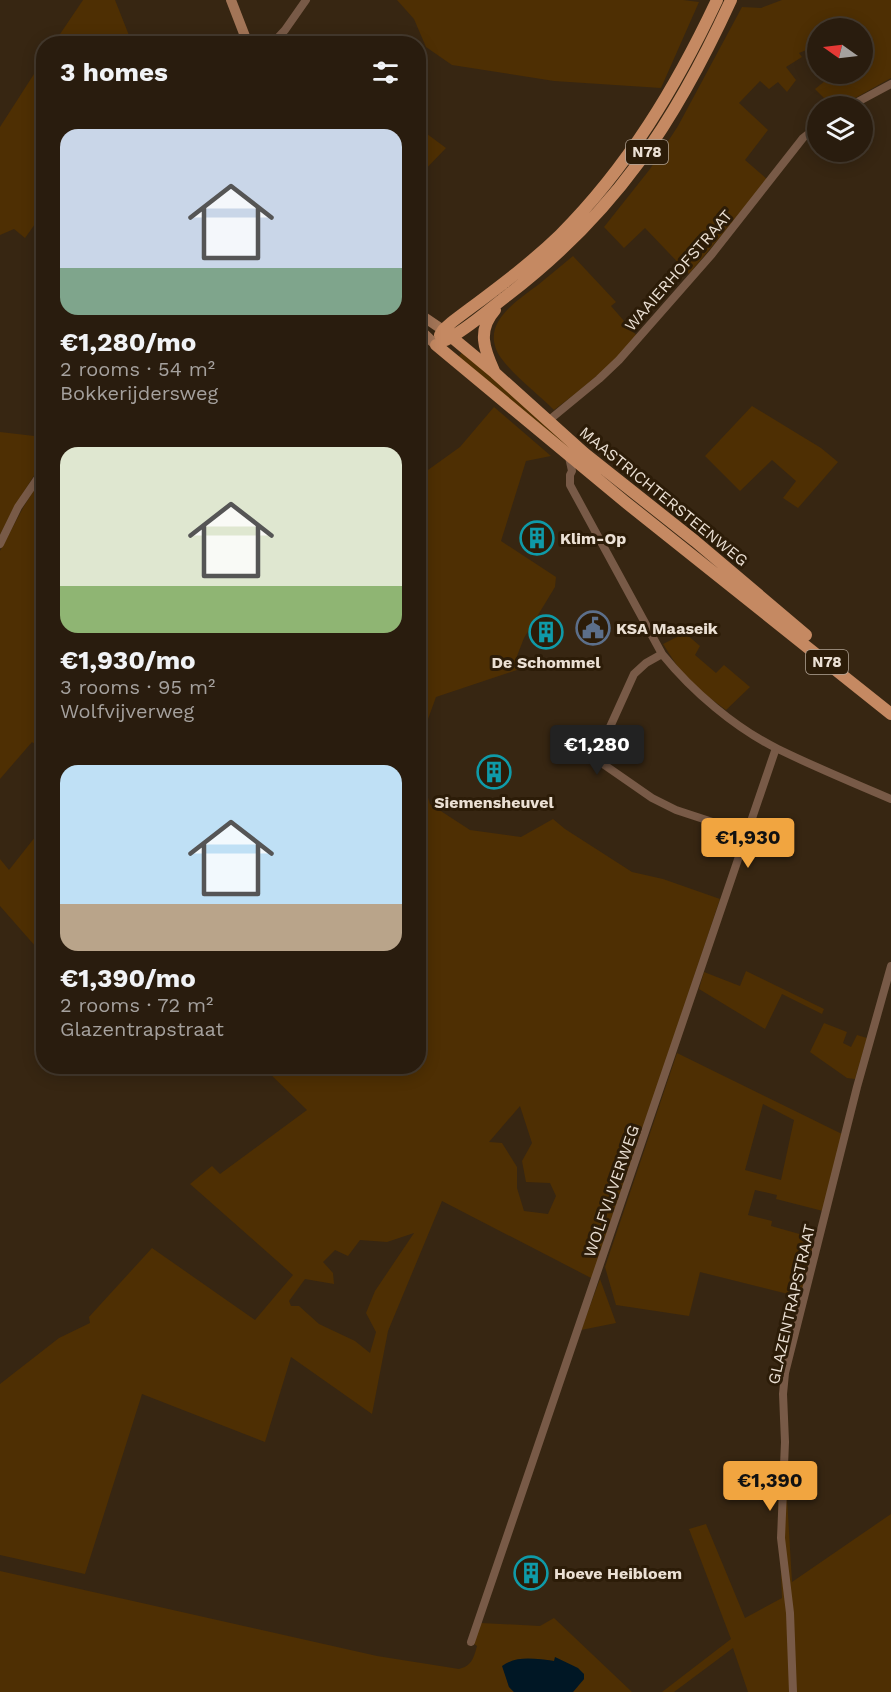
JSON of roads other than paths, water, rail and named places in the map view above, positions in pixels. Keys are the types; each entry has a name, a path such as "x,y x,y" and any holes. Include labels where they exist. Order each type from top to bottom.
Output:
{"main road":[{"path":"231,0 245,36"},
{"name":"N78","path":"436,345 558,237 609,182 635,147 672,89 717,0"},
{"name":"N78","path":"448,333 529,279 591,222 619,190 644,157 696,72 731,0"},
{"path":"495,373 483,343 485,327 494,311 529,279"},
{"name":"MAASTRICHTERSTEENWEG","path":"426,318 448,333 495,373 584,453 695,541 891,704"},
{"name":"MAASTRICHTERSTEENWEG","path":"426,336 568,455 578,469 682,547 891,714"},
{"path":"682,547 691,549 695,541"}],"street":[{"path":"279,36 306,0"},
{"path":"869,96 891,84"},
{"name":"WAAIERHOFSTRAAT","path":"548,421 599,380 619,360 712,254 807,135"},
{"path":"578,469 570,475 570,486 662,654 681,677 719,712 776,748 891,799"},
{"path":"0,544 18,507 36,481"},
{"path":"662,654 645,663 634,674 600,749 603,764 627,783 676,810 746,833"},
{"name":"WOLFVIJVERWEG","path":"471,1642 776,748"},
{"name":"GLAZENTRAPSTRAAT","path":"793,1692 790,1613 781,1538 785,1373 857,1087 891,966"}],"water":[{"path":"555,1657 578,1668 584,1674 584,1679 573,1692 514,1692 509,1687 502,1666 514,1660 554,1661"}],"place":[{"name":"Klim-Op","path":"537,538"},
{"name":"KSA Maaseik","path":"593,628"},
{"name":"De Schommel","path":"546,632"},
{"name":"Siemensheuvel","path":"494,772"},
{"name":"Hoeve Heibloem","path":"531,1573"}]}
